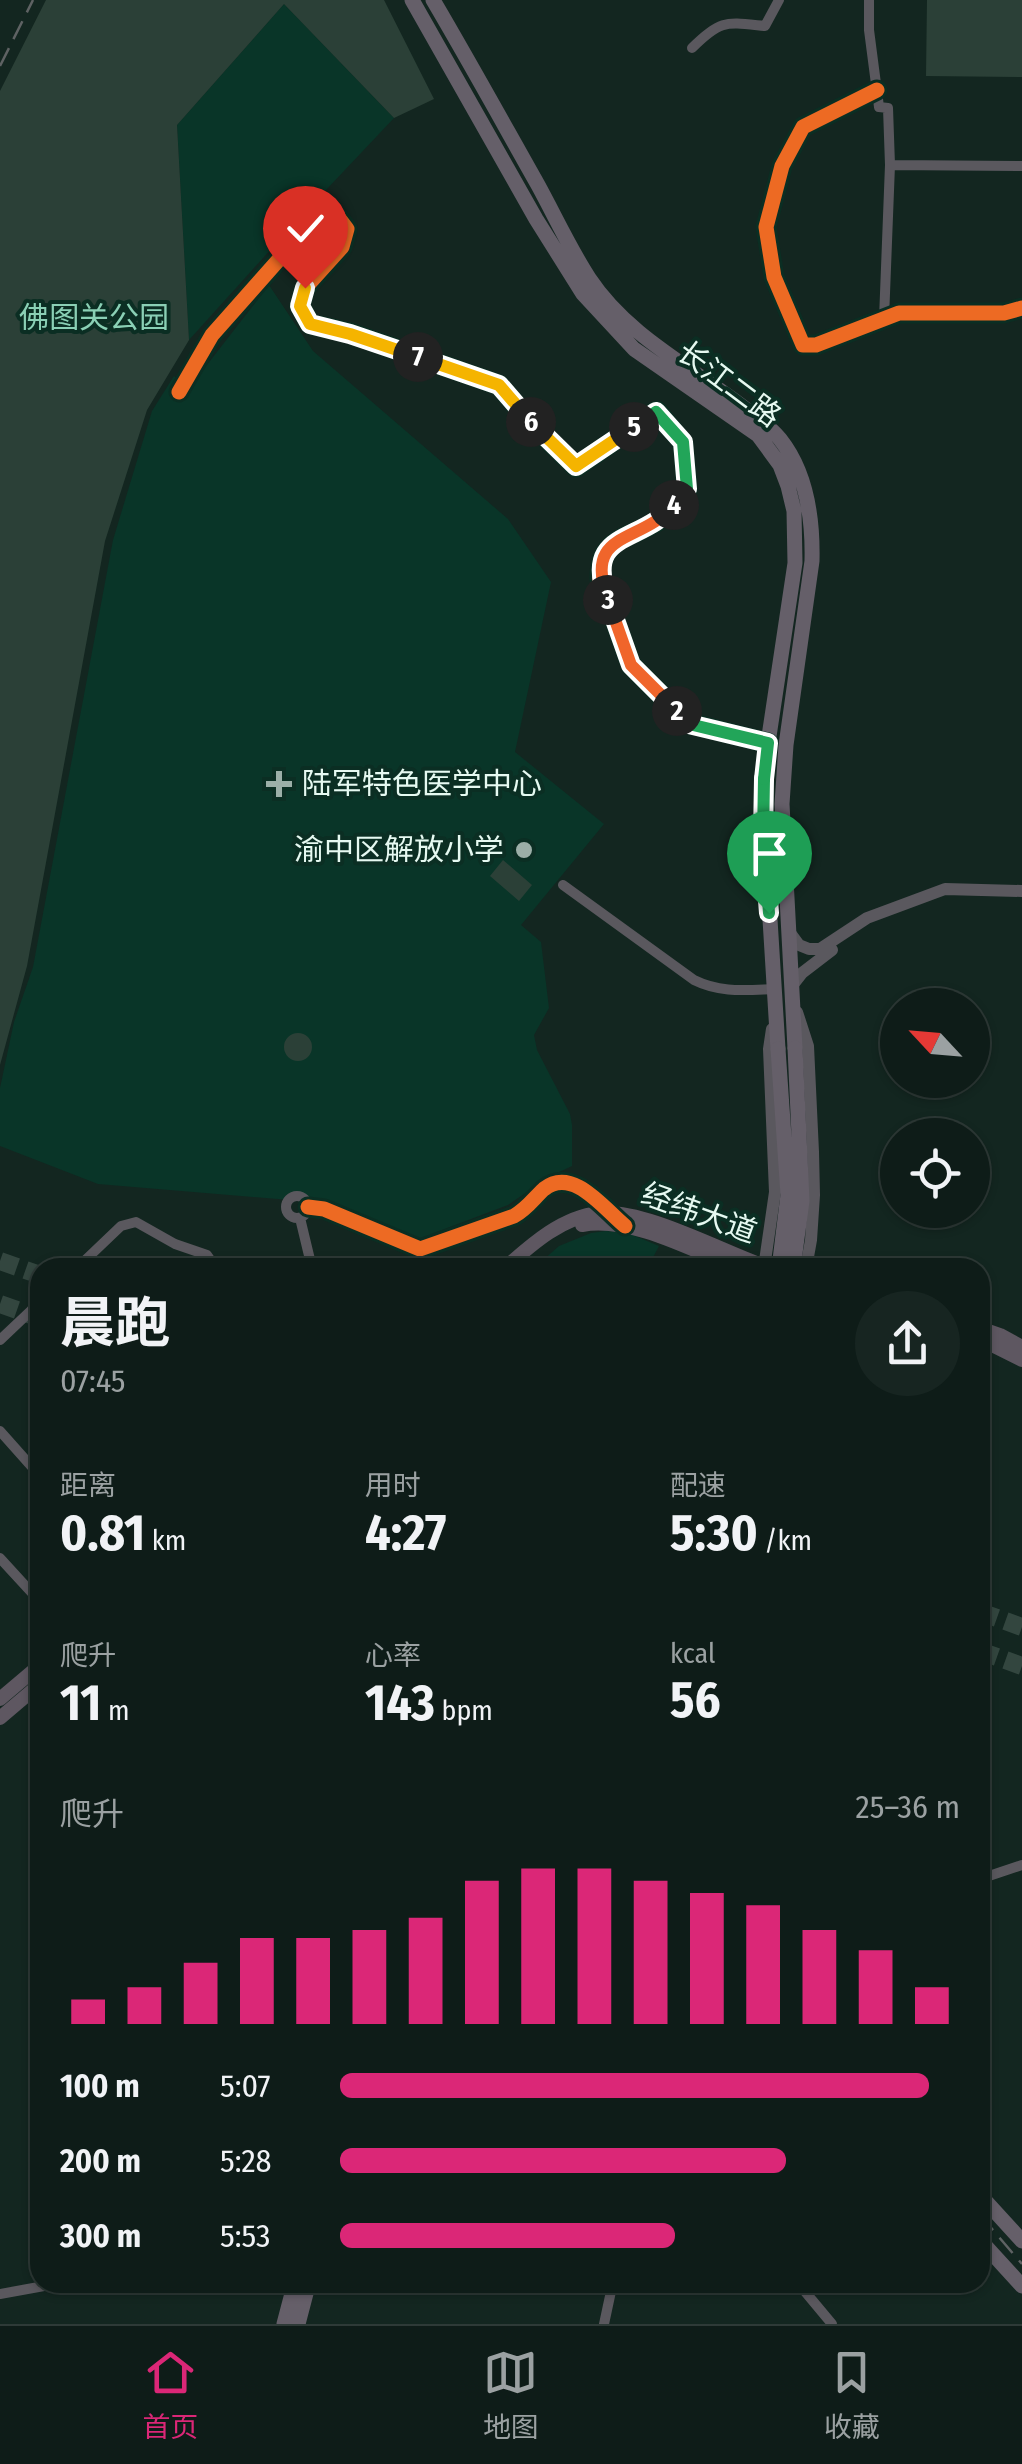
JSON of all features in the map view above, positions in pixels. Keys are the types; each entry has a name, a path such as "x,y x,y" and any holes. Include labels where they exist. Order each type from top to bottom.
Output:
{"main road":[{"name":"长江二路","path":"412,0 536,220 583,294 634,348 758,435 780,465 788,486 794,511 794,563 764,774 763,836 783,994 795,1048 802,1201 794,1258"},
{"name":"长江二路","path":"433,0 590,280 641,336 765,424 786,448 802,483 811,521 812,561 783,773 782,837 788,929 778,1049 788,1195 772,1258"},
{"name":"经纬大道","path":"517,1258 557,1228 598,1212 643,1219 746,1258"},
{"name":"经纬大道","path":"531,1258 580,1226 596,1222 625,1226 710,1258"},
{"path":"990,1332 1022,1347"},
{"path":"990,1344 1022,1360"},
{"path":"3,1703 30,1675"},
{"path":"3,1703 30,1689"},
{"path":"990,2206 1022,2241"},
{"path":"990,2251 1022,2286"},
{"path":"284,2324 292,2293"},
{"path":"298,2324 306,2293"}],"street":[{"path":"692,48 708,32 729,22 765,26 780,0"},
{"path":"869,0 876,90 879,107 888,108 890,165 884,319"},
{"path":"876,90 803,127 782,166 766,227 774,277 803,346 816,345 899,313 1004,313 1022,308"},
{"path":"890,165 1022,166"},
{"path":"178,392 212,335 321,212 338,217 347,229 342,246 305,288 300,306 310,324 499,385 576,466 656,412 683,442 687,489 665,515 607,548 600,564 600,580 631,665 689,724 768,743"},
{"path":"563,884 694,980 725,990 783,994 809,967 887,910"},
{"path":"788,929 799,945 820,950 862,921 944,888 1022,891"},
{"name":"长江二路","path":"770,1258 774,1157 769,1049 783,994"},
{"name":"长江二路","path":"783,994 808,1046 814,1194 808,1258"},
{"path":"308,1207 324,1209 420,1250 514,1216 542,1191 562,1181 580,1187 625,1226"},
{"path":"294,1196 302,1197 308,1207 306,1214 293,1218 285,1207 294,1196"},
{"path":"300,1218 310,1258"},
{"path":"87,1258 121,1226 136,1222 210,1258"},
{"path":"772,1226 773,1238 786,1250 797,1250 811,1240"},
{"path":"0,1340 30,1312"},
{"path":"0,1431 30,1465"},
{"path":"0,1558 30,1591"},
{"path":"990,1876 1022,1866"},
{"path":"0,2294 30,2289"},
{"path":"604,2324 611,2293"},
{"path":"806,2293 832,2324"}],"shaded area":[{"path":"284,4 394,118 189,340 177,125"},
{"name":"陆军特色医学中心","path":"269,285 313,351 508,519 551,582 515,752 604,824 521,925 541,942 549,1008 534,1035 537,1050 570,1114 572,1166 508,1205 434,1233 424,1241 410,1241 326,1203 98,1184 0,1146 0,1088 14,1022 33,967 113,540 152,411 174,376 189,388"},
{"path":"591,1233 628,1233 659,1246 653,1258 545,1258 559,1246"}],"green space":[{"name":"佛图关公园","path":"46,0 384,0 434,99 394,118 284,4 177,125 189,340 147,410 105,541 27,966 0,1065 0,91"},
{"path":"927,0 1022,0 1022,77 926,76"},
{"path":"503,860 532,885 519,901 490,876"},
{"path":"298,1033 308,1037 312,1047 308,1057 298,1061 288,1057 284,1047 288,1037"}],"tunnel":[{"path":"0,1261 30,1272"},
{"path":"0,1304 30,1314"},
{"path":"990,1616 1022,1627"},
{"path":"990,1655 1022,1666"}],"railway":[{"path":"0,66 33,0"},
{"path":"990,2227 1022,2264"}],"cycle path":[{"path":"877,90 803,127 782,166 766,227 774,277 803,345 816,345 899,313 1004,313 1022,308"},
{"path":"179,392 212,335 321,212 338,217 347,229 342,247 305,288 300,306 310,324 350,333 499,385 576,467 657,411 683,443 687,489 666,515 613,544 601,564 600,579 631,665 689,723 768,743"},
{"path":"308,1207 324,1209 420,1249 514,1216 544,1189 566,1183 588,1192 625,1226"}],"place":[{"name":"陆军特色医学中心","path":"279,784"},
{"name":"渝中区解放小学","path":"524,850"}],"route":[{"path":"305,288 300,306 310,324 499,385 576,466 656,412 683,442 687,489 665,515 607,548 600,564 600,580 631,665 689,724 768,743 763,836 769,913"}]}
